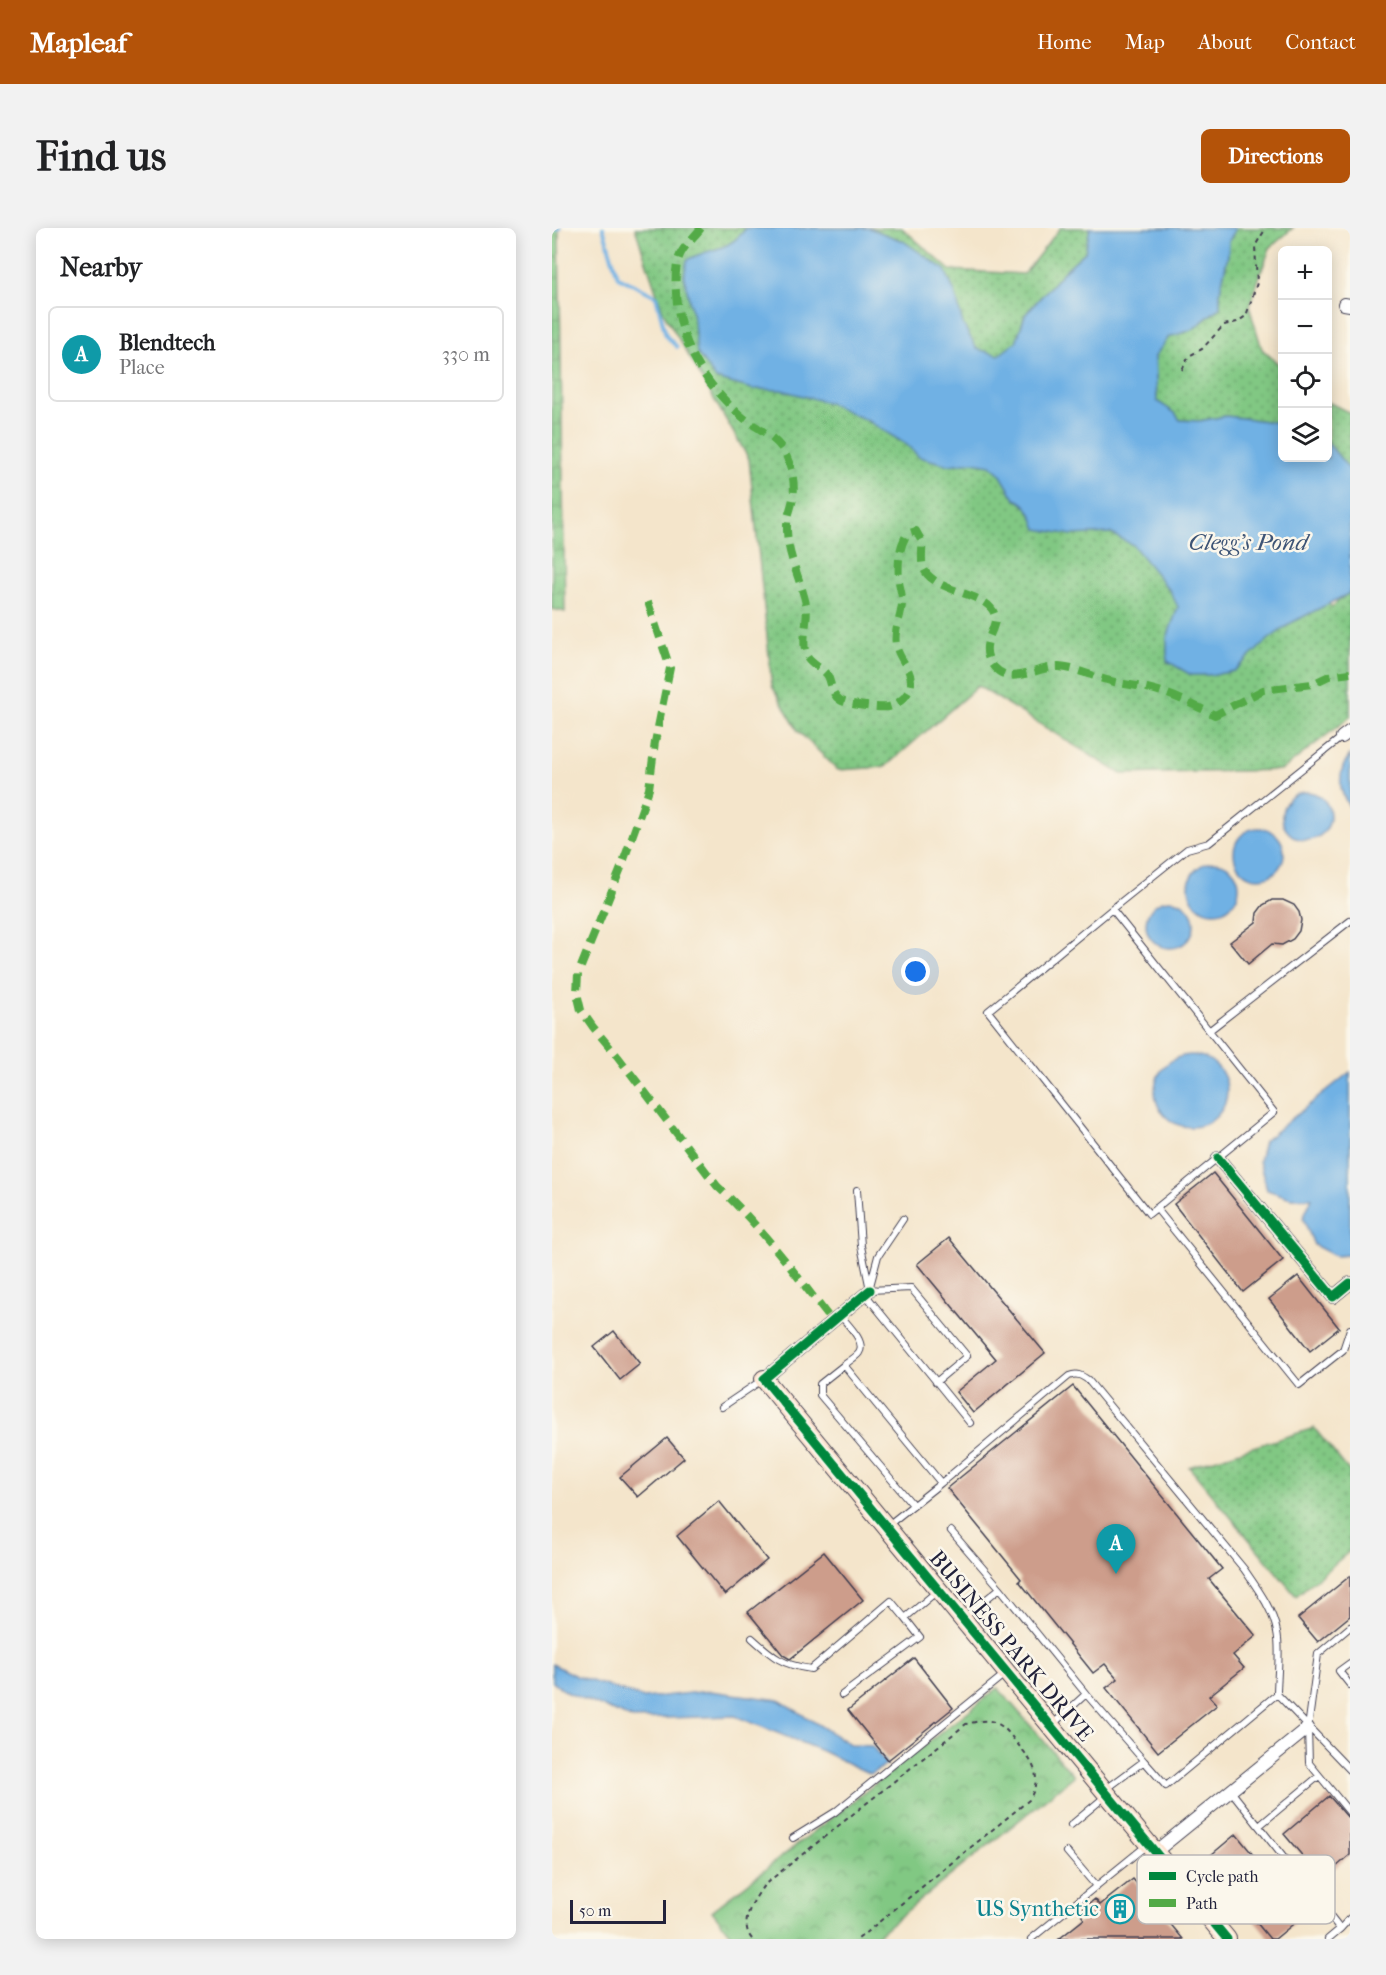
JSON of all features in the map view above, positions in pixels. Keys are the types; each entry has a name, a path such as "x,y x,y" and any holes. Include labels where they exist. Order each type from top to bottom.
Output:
{"street":[{"path":"1218,1158 1333,1297 1350,1283"},
{"path":"764,1378 867,1292"},
{"name":"BUSINESS PARK DRIVE","path":"764,1378 1157,1855"},
{"path":"1151,1848 1231,1791 1308,1728"},
{"name":"BUSINESS PARK DRIVE","path":"1214,1924 1227,1939"}],"lane":[{"path":"1112,909 1274,1112 1149,1214 988,1011 1112,909 1187,849 1209,843 1346,734"},
{"path":"1210,1030 1350,921"},
{"path":"857,1190 867,1292 970,1424"},
{"path":"1156,1208 1299,1385 1343,1350 1350,1329"},
{"path":"867,1292 878,1256 903,1219"},
{"path":"867,1292 911,1288 967,1356 936,1382"},
{"path":"840,1315 860,1341 861,1348 860,1352 820,1384 820,1395 913,1505"},
{"path":"844,1365 942,1483"},
{"path":"886,1526 942,1483 1069,1376 1081,1375 1096,1389 1258,1588 1271,1613 1278,1634 1277,1694 1350,1770"},
{"path":"723,1407 764,1378"},
{"path":"951,1531 1086,1694 1166,1786 1277,1694"},
{"path":"962,1618 1000,1588"},
{"path":"905,1618 938,1590"},
{"path":"752,1638 773,1656 791,1666 811,1669 891,1601 920,1637 842,1695"},
{"path":"1350,1627 1318,1654 1308,1728 1309,1763 1350,1813"},
{"path":"1350,1663 1339,1671 1350,1685"},
{"path":"793,1838 835,1812 1007,1673"},
{"path":"1051,1726 1086,1694"},
{"path":"1071,1825 1144,1761"},
{"path":"1259,1826 1319,1776"},
{"path":"1231,1791 1282,1855"},
{"path":"1141,1855 1151,1848"},
{"path":"1068,1852 1096,1886"},
{"path":"1031,1939 1096,1886 1137,1858"},
{"path":"1328,1939 1350,1918"},
{"path":"1335,1923 1340,1929"}],"path":[{"path":"1182,370 1190,356 1210,342 1219,329 1246,316 1257,283 1256,246 1266,228"},
{"path":"752,1939 747,1933 747,1918 754,1899 764,1885 966,1724 980,1720 992,1721 1005,1728 1033,1762 1036,1774 1035,1790 1029,1800 858,1939"}],"green space":[{"path":"552,228 559,228 565,612 552,609"},
{"path":"635,228 902,228 950,270 1024,274 1060,228 1090,228 1085,252 1065,270 1025,315 1020,331 1332,607 1350,591 1350,717 1282,770 1121,774 978,686 885,767 838,770 798,731 772,686 749,459 663,312"},
{"path":"1236,228 1293,228 1270,248 1249,306 1262,349 1278,363 1278,421 1226,416 1199,421 1179,420 1175,413 1157,401 1155,356 1169,336 1192,330 1220,308 1220,291 1229,241"},
{"path":"1332,404 1350,413 1350,470 1332,448"},
{"path":"1314,1428 1350,1472 1350,1551 1296,1596 1189,1467"},
{"path":"998,1688 1074,1776 872,1939 734,1939 712,1911"}],"water":[{"name":"Clegg's Pond","path":"746,228 869,228 903,241 945,270 955,293 963,324 977,349 999,355 1016,342 1025,315 1065,270 1085,252 1090,228 1236,228 1229,241 1220,291 1220,307 1192,330 1169,337 1155,356 1157,401 1175,413 1180,420 1199,421 1226,416 1278,421 1278,462 1332,462 1332,448 1350,470 1350,591 1291,623 1269,639 1234,671 1213,675 1191,675 1167,661 1167,638 1178,607 1170,591 1133,545 1110,533 1072,535 1037,529 1027,507 1015,499 1000,474 990,465 973,462 949,465 919,457 907,445 868,421 829,403 781,390 752,389 716,379 697,353 694,323 684,276 687,260 726,245 740,236"},
{"path":"1350,755 1350,807 1341,788 1341,775"},
{"path":"1306,792 1323,799 1330,816 1323,833 1306,840 1289,833 1282,816 1289,799"},
{"path":"1259,828 1268,830 1279,839 1284,853 1282,862 1273,873 1259,878 1250,876 1239,867 1234,853 1236,844 1245,833"},
{"path":"1219,862 1232,869 1238,877 1238,897 1232,905 1224,911 1209,912 1196,905 1190,897 1189,882 1196,869 1204,863"},
{"path":"1170,900 1187,907 1194,924 1187,941 1170,948 1153,941 1146,924 1153,907"},
{"path":"1191,1055 1211,1061 1221,1071 1227,1091 1221,1111 1211,1121 1191,1127 1171,1121 1161,1111 1155,1091 1161,1071 1171,1061"},
{"path":"1350,1072 1350,1255 1335,1256 1314,1245 1303,1218 1312,1198 1291,1198 1267,1190 1259,1161 1264,1141"},
{"path":"552,1664 576,1676 644,1698 710,1691 779,1700 851,1745 872,1746 887,1765 870,1774 822,1751 735,1716 633,1719 568,1693 552,1682"}],"building":[{"path":"1272,900 1283,900 1294,905 1301,920 1299,931 1293,939 1282,945 1272,944 1248,964 1230,942 1256,922 1257,913 1263,905"},
{"path":"1213,1173 1283,1260 1243,1292 1174,1204"},
{"path":"949,1238 1045,1353 973,1413 956,1392 996,1359 917,1264"},
{"path":"1298,1276 1339,1328 1310,1351 1269,1299"},
{"path":"614,1331 640,1364 620,1380 594,1347"},
{"path":"1073,1386 1222,1569 1209,1579 1256,1636 1233,1655 1244,1668 1209,1696 1217,1705 1158,1752 1106,1688 1118,1679 1105,1664 1093,1673 947,1488"},
{"path":"667,1438 684,1458 638,1497 620,1477"},
{"path":"719,1501 767,1560 725,1595 677,1536"},
{"path":"824,1552 863,1600 790,1659 783,1655 748,1612"},
{"path":"1350,1576 1350,1616 1318,1642 1298,1618"},
{"path":"914,1658 953,1708 888,1760 848,1710"},
{"path":"1329,1796 1350,1820 1350,1855 1335,1868 1335,1855 1302,1855 1284,1834"},
{"path":"1236,1834 1253,1855 1211,1855"},
{"name":"US Synthetic","path":"1133,1879 1137,1884 1137,1924 1170,1924 1183,1939 1059,1939 1084,1919 1079,1912 1095,1899 1100,1905"},
{"path":"1258,1924 1293,1924 1275,1939 1270,1939"}],"waterway":[{"path":"552,230 560,228"},
{"path":"603,228 618,277 656,296 666,336 677,347"}],"marked path":[{"path":"701,228 683,250 677,267 676,293 682,328 695,360 714,388 739,414 777,442 786,455 794,485 787,522 787,535 806,604 804,642 806,654 828,676 837,698 856,705 888,707 900,701 909,690 911,677 898,652 896,642 902,601 899,563 900,551 907,534 916,531 922,543 922,563 927,574 942,585 978,599 991,608 995,621 988,642 988,658 1001,673 1017,676 1059,667 1077,670 1165,693 1215,715 1263,690 1312,684 1329,676 1350,673"},
{"path":"648,602 670,668 655,742 649,789 621,868 578,974 577,993 581,1010 717,1186 763,1234 832,1321"}],"cycle path":[{"path":"1218,1158 1333,1297 1350,1283"},
{"path":"870,1290 764,1379 1158,1855"},
{"path":"1215,1924 1227,1939"}],"place":[{"name":"Blendtech","path":"1116,1574"},
{"name":"US Synthetic","path":"1120,1909"}]}
